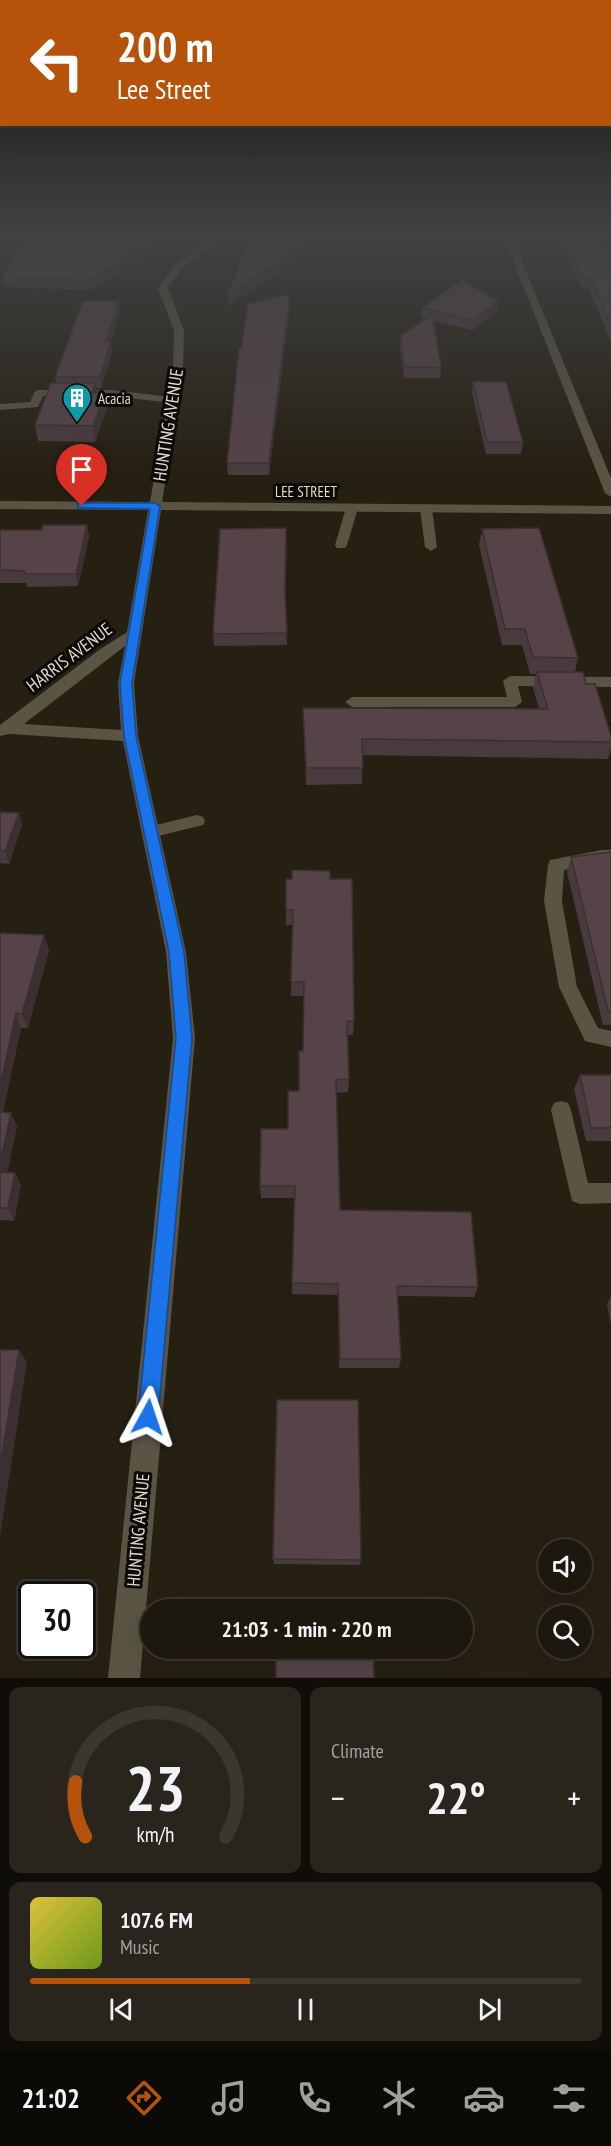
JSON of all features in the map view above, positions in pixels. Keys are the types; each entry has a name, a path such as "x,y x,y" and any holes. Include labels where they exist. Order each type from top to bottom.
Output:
{"street":[{"name":"HUNTING AVENUE","path":"124,1678 184,1038 176,952 130,736 126,683 132,635 178,370 179,331 174,315"},
{"path":"540,315 611,493"},
{"name":"LEE STREET","path":"0,505 611,510"},
{"name":"HARRIS AVENUE","path":"4,729 132,635"},
{"path":"4,729 130,736"}],"lane":[{"path":"0,407 34,405 39,393 111,393 172,400"},
{"path":"341,544 352,508"},
{"path":"426,509 431,547"},
{"path":"352,702 515,702 510,681 611,682"},
{"path":"150,832 197,822"},
{"path":"611,856 556,865 553,902 568,987 592,1035 611,1039"},
{"path":"561,1110 580,1194 611,1193"}],"building":[{"path":"78,315 114,315 106,341 111,341 100,377 55,377"},
{"path":"246,315 287,315 269,463 227,463 239,349 241,349"},
{"path":"432,315 441,367 404,367 401,336"},
{"path":"454,315 480,315 474,320"},
{"path":"606,315 611,315 611,326"},
{"path":"473,382 506,382 523,442 487,442"},
{"path":"51,383 96,383 92,393 105,393 93,426 35,425"},
{"path":"43,525 87,525 76,574 24,574 25,571 0,570 0,530 42,530"},
{"path":"286,528 287,633 213,634 220,529"},
{"path":"539,528 578,658 533,657 525,629 505,629 482,529"},
{"path":"537,672 583,672 586,684 595,684 611,742 362,739 363,768 306,768 303,708 548,709"},
{"path":"0,812 19,813 5,851 0,851"},
{"path":"611,852 611,1011 608,1011 571,857"},
{"path":"292,870 330,871 330,879 352,879 354,1021 347,1021 349,1079 336,1080 340,1210 471,1212 478,1287 397,1286 401,1359 340,1359 338,1284 292,1283 295,1186 260,1186 261,1129 288,1129 288,1091 299,1091 299,1051 303,1051 304,982 291,982 293,910 286,910 286,879 292,879"},
{"path":"0,933 44,935 22,1014 16,1013 0,1086"},
{"path":"580,1075 611,1075 611,1128 591,1128"},
{"path":"0,1112 11,1113 0,1163"},
{"path":"0,1172 15,1173 8,1208 0,1208"},
{"path":"0,1350 19,1350 0,1466"},
{"path":"277,1400 358,1400 361,1560 273,1559"},
{"path":"276,1659 373,1659 374,1678 276,1678"}],"place":[{"name":"Acacia","path":"77,424"}],"route":[{"path":"82,506 155,506 132,635 126,683 130,736 176,952 184,1038 148,1417"}]}
